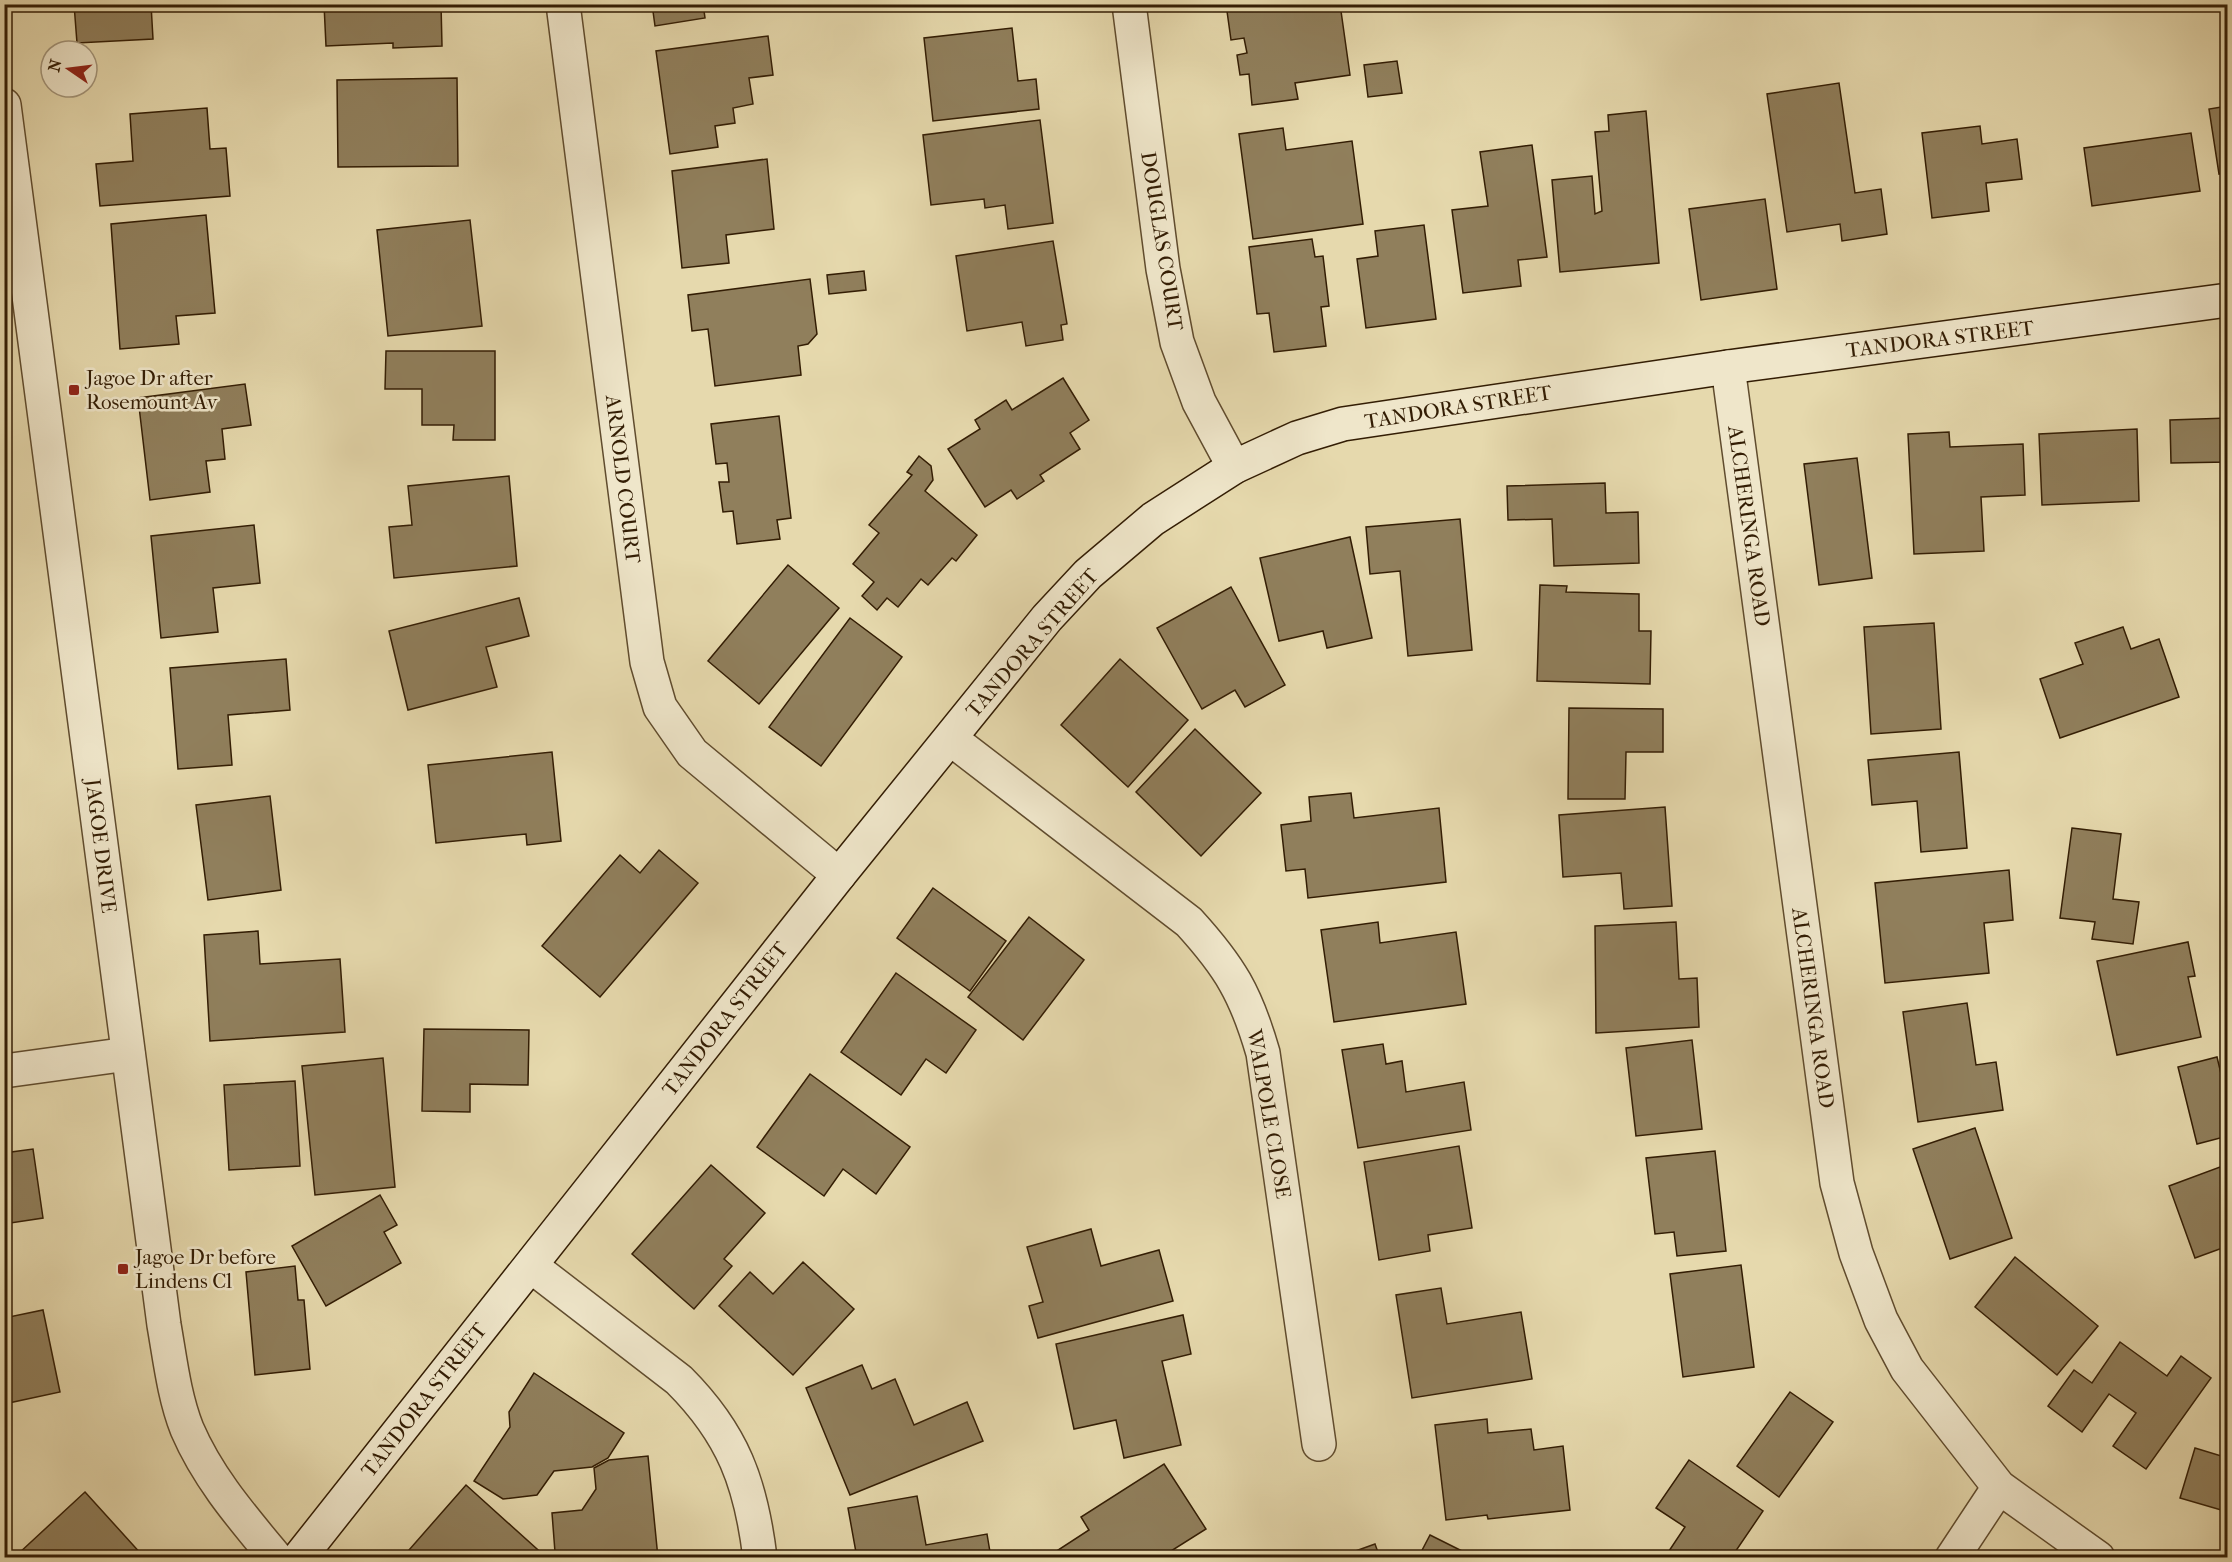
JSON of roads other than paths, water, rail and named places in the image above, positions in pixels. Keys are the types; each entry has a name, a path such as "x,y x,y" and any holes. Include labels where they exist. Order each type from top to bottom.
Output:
{"street":[{"name":"ARNOLD COURT","path":"563,4 646,662 660,707 692,753 839,875"},
{"name":"DOUGLAS COURT","path":"1129,4 1163,269 1177,342 1199,402 1234,467"},
{"name":"JAGOE DRIVE","path":"4,105 164,1325 178,1400 191,1437 226,1497 276,1557"},
{"name":"TANDORA STREET","path":"299,1557 839,875 1047,618 1088,574 1153,519 1234,467 1297,438 1343,424 1728,367 2228,300"},
{"name":"ALCHERINGA ROAD","path":"1728,367 1837,1183 1856,1253 1881,1320 1907,1368 1999,1486 2088,1555"},
{"name":"WALPOLE CLOSE","path":"951,739 1189,922 1221,958 1239,988 1253,1019 1263,1053 1319,1444"},
{"path":"4,1071 128,1054"},
{"path":"531,1266 679,1380 700,1401 730,1443 741,1467 750,1493 760,1557"},
{"path":"1952,1557 1999,1486"}],"place":[{"name":"Jagoe Dr after Rosemount Av","path":"74,390"},
{"name":"Jagoe Dr before Lindens Cl","path":"123,1269"}]}
